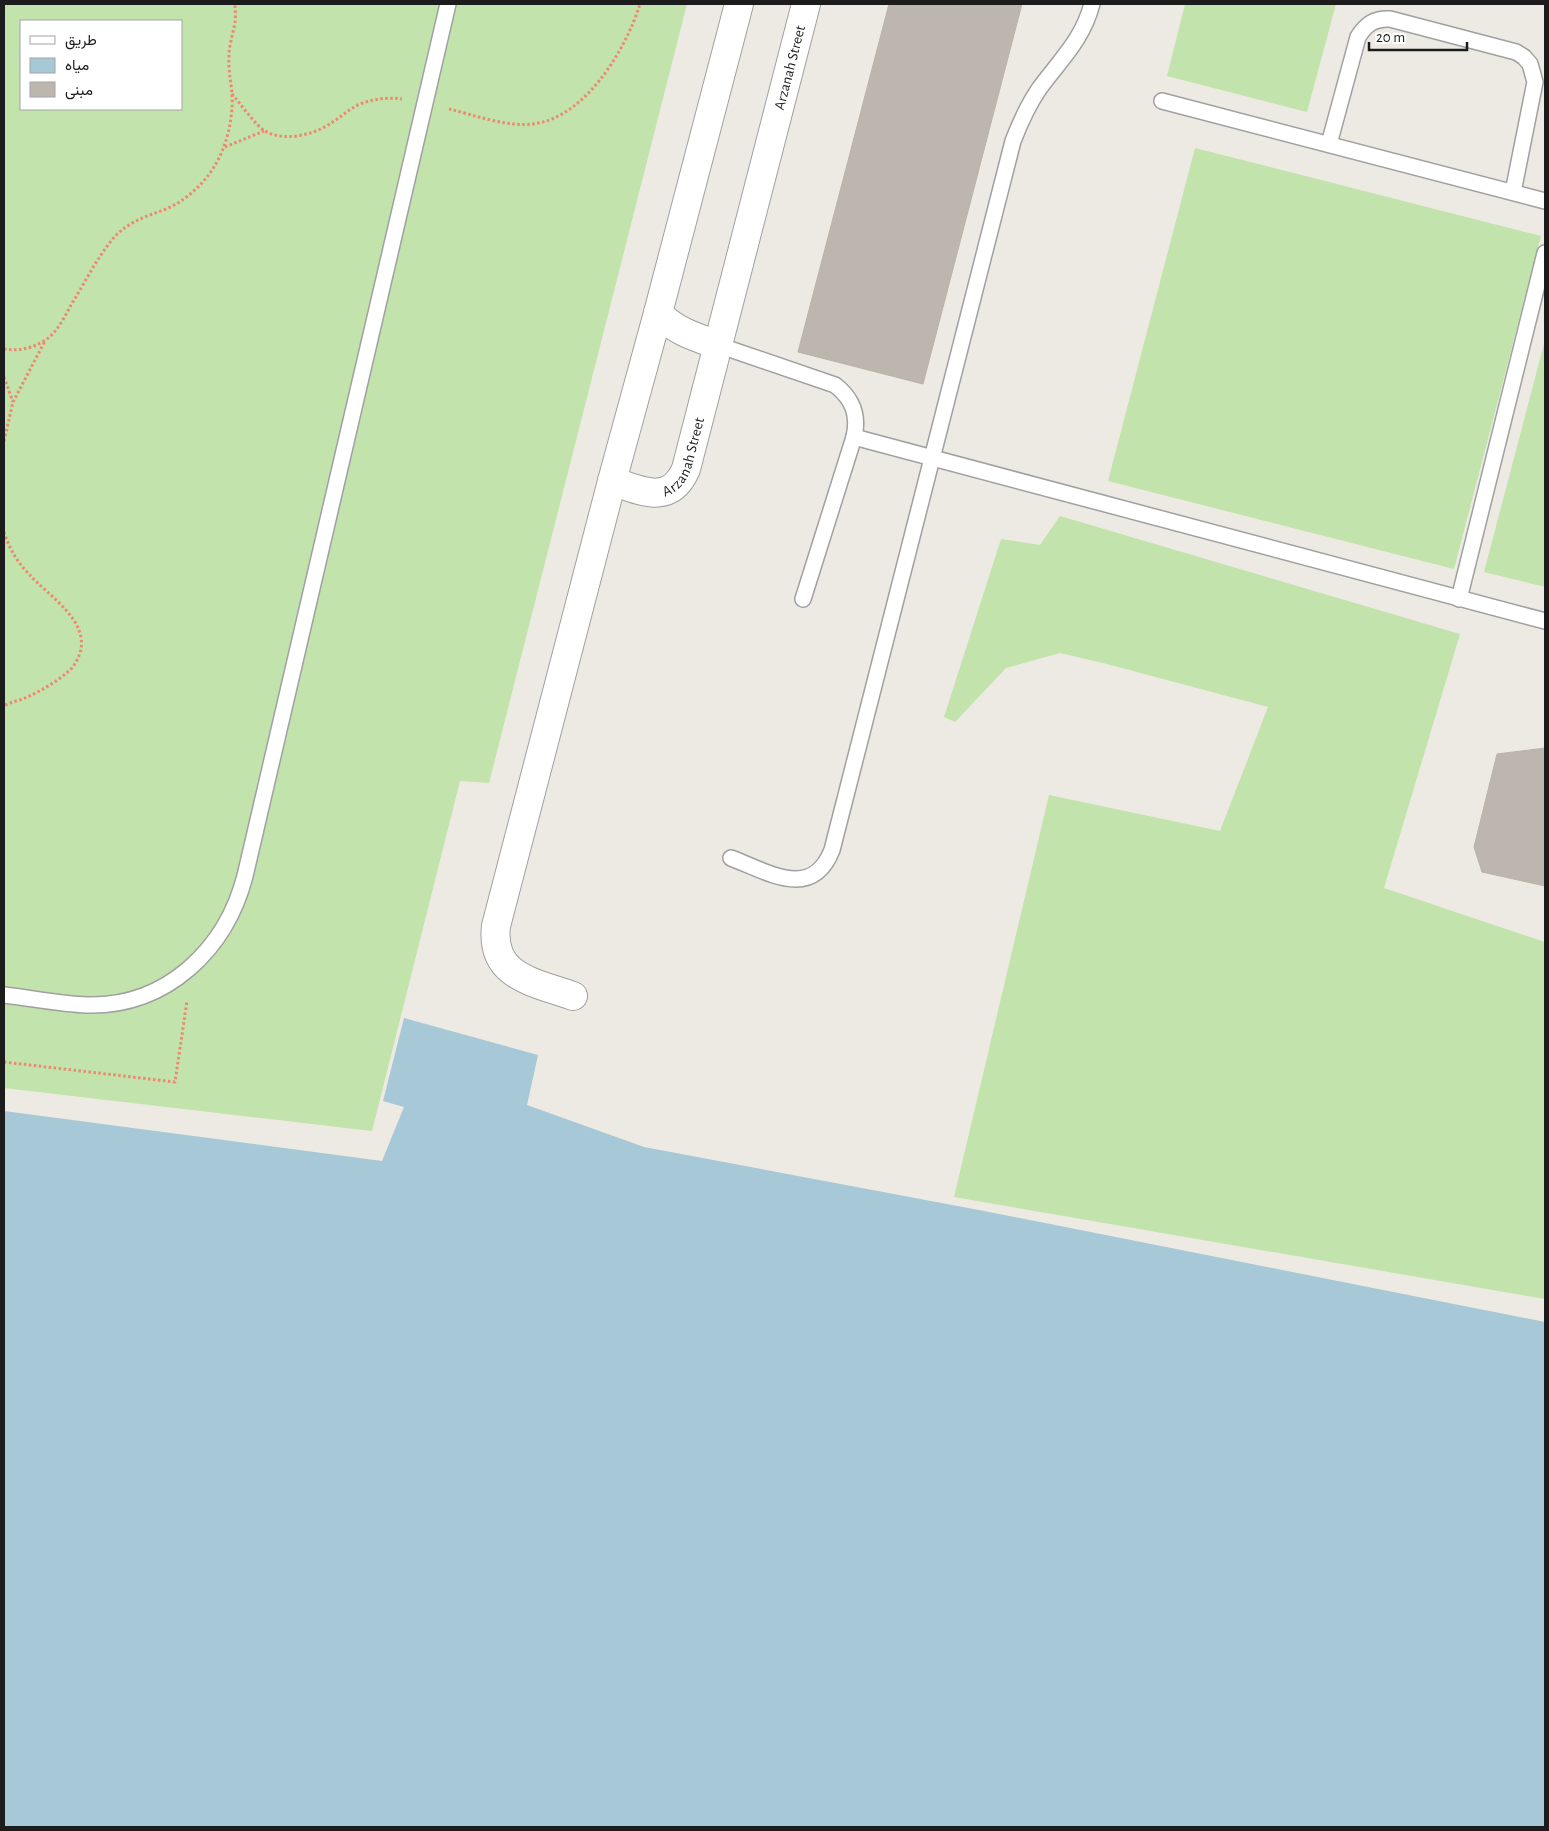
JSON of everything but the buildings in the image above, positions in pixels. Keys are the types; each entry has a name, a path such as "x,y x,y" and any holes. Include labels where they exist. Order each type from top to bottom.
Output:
{"street":[{"path":"573,996 520,977 510,970 496,950 496,926 739,4"},
{"name":"Arzanah Street","path":"612,482 653,494 673,487 681,479 686,469 806,4"},
{"path":"658,314 678,330 718,345"}],"lane":[{"path":"4,995 87,1005 110,1004 133,999 154,991 174,980 193,966 208,951 232,916 240,896 448,4"},
{"path":"731,858 786,879 799,880 811,877 821,870 828,860 1013,141 1029,105 1068,53 1081,32 1092,4"},
{"path":"1329,144 1358,37 1368,24 1382,18 1390,19 1516,52 1530,64 1535,82 1513,192"},
{"path":"1162,101 1545,201"},
{"path":"1459,599 1545,253"},
{"path":"718,345 835,385 843,391 854,408 856,418 854,438 803,599"},
{"path":"854,438 1545,621"}],"path":[{"path":"4,441 13,402 45,341 58,328 112,240 125,227 138,219 168,208 196,189 208,176 224,147 229,129 232,94 228,58 230,40 235,23 235,4"},
{"path":"224,147 264,131 289,136 317,131 331,124 345,112 361,104 378,99 410,99 515,124 533,124 550,119 570,110 601,80 627,35 640,4"},
{"path":"232,94 264,131"},
{"path":"4,349 25,349 45,341"},
{"path":"4,377 13,402"},
{"path":"4,532 8,544 19,563 61,605 79,629 81,640 80,651 72,669 38,692 4,706"},
{"path":"4,1062 175,1082 193,966"}],"green space":[{"path":"4,4 687,4 489,783 460,781 372,1131 4,1088"},
{"path":"1185,4 1336,4 1307,112 1167,76"},
{"path":"1195,148 1541,236 1454,569 1108,481"},
{"path":"1545,340 1545,587 1484,572"},
{"path":"1060,516 1460,634 1384,888 1545,942 1545,1299 954,1197 1049,795 1220,831 1268,707 1060,653 1006,668 955,722 944,717 1001,539 1040,545"}],"water":[{"path":"404,1018 538,1055 527,1105 644,1147 984,1211 1545,1322 1545,1827 4,1827 4,1111 382,1161 404,1107 383,1101"}]}
